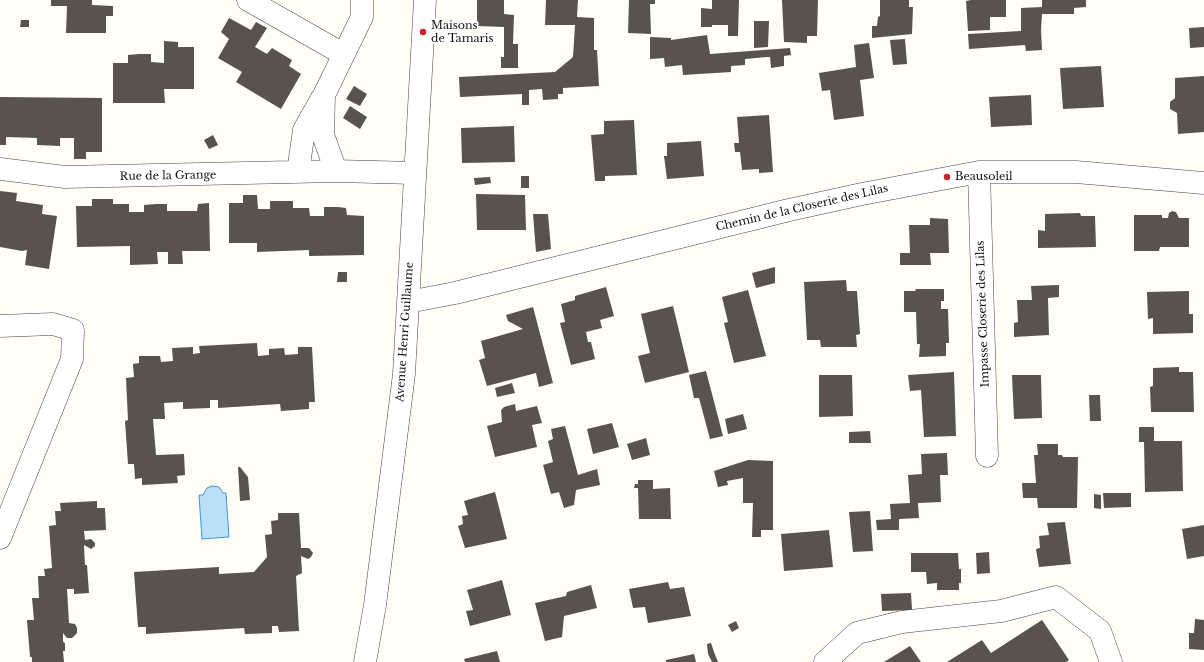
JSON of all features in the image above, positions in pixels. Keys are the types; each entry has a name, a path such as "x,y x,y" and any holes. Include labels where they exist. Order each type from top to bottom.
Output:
{"street":[{"path":"248,0 343,54"},
{"path":"298,172 304,130 324,95 362,17 362,0"},
{"name":"Avenue Henri Guillaume","path":"365,662 375,605 404,374 425,0"},
{"path":"324,95 323,136 336,171"},
{"name":"Rue de la Grange","path":"0,169 65,178 336,171 415,173"},
{"name":"Chemin de la Closerie des Lilas","path":"408,302 455,293 804,207 862,194 979,172 1076,172 1204,183"},
{"name":"Impasse Closerie des Lilas","path":"979,172 987,456"},
{"path":"0,326 53,324 73,330 72,359 0,538"},
{"path":"825,662 858,633 902,622 1001,611 1056,597 1100,631 1111,662"}],"water":[{"path":"212,486 219,487 223,493 226,493 229,537 202,539 199,495 203,495 207,488"}],"building":[{"path":"51,0 92,0 92,5 113,6 113,16 106,16 106,33 66,33 67,6 51,6"},
{"path":"477,0 504,0 504,14 514,15 513,44 518,44 518,68 501,68 501,57 504,57 504,27 477,26"},
{"path":"546,0 578,0 577,17 594,18 594,50 597,50 599,86 563,88 563,94 558,94 558,99 543,100 542,89 529,90 529,105 522,105 522,94 460,97 459,77 555,72 573,57 575,25 545,25"},
{"path":"629,0 655,0 655,4 650,4 651,34 628,33"},
{"path":"712,0 739,0 738,36 728,36 728,25 701,27 701,8 712,9"},
{"path":"782,0 818,0 817,36 807,36 807,43 784,42"},
{"path":"880,0 909,0 909,7 913,7 912,34 872,38 872,26 877,26 878,17 880,16"},
{"path":"1006,0 1006,17 990,17 990,30 968,31 966,1"},
{"path":"1042,0 1086,0 1086,7 1074,8 1074,14 1042,14 1042,50 1026,51 1025,45 969,49 968,34 1021,31 1021,8 1042,7"},
{"path":"229,18 251,30 256,22 267,28 255,47 267,54 272,48 292,60 289,66 301,74 281,109 236,82 242,72 218,58 229,39 221,32"},
{"path":"21,20 29,20 29,27 20,27"},
{"path":"754,21 769,21 768,47 754,48"},
{"path":"1204,27 1204,47 1190,48 1189,28"},
{"path":"707,35 710,54 790,48 791,55 784,56 784,66 771,68 770,57 767,57 745,59 745,65 731,66 731,72 683,75 682,65 665,67 664,58 650,59 650,37 671,38 671,40"},
{"path":"905,39 907,64 893,65 890,40"},
{"path":"164,41 178,42 178,47 194,47 194,89 164,89 165,103 113,103 113,63 128,63 128,55 151,54 151,62 164,63"},
{"path":"869,43 874,78 860,80 864,116 834,120 830,90 822,91 819,73 856,67 854,45"},
{"path":"1101,66 1104,107 1063,109 1060,68"},
{"path":"1204,76 1204,132 1178,134 1177,113 1170,109 1170,102 1175,98 1175,78"},
{"path":"354,86 367,94 360,106 346,99"},
{"path":"1031,95 1032,125 991,127 989,97"},
{"path":"0,97 102,98 102,152 86,152 86,159 74,159 74,138 60,138 60,146 37,145 37,138 6,137 6,145 0,145"},
{"path":"350,106 367,117 360,129 343,118"},
{"path":"769,115 773,172 759,173 759,169 742,170 740,152 735,152 734,143 739,143 737,117"},
{"path":"634,120 637,175 605,176 605,181 595,181 591,135 604,134 604,121"},
{"path":"514,126 515,162 462,163 461,128"},
{"path":"213,135 218,145 209,149 204,140"},
{"path":"701,141 704,176 667,179 664,156 667,156 667,143"},
{"path":"521,176 529,176 529,188 521,188"},
{"path":"490,177 491,183 475,185 474,178"},
{"path":"0,191 17,193 16,201 43,205 42,214 57,216 49,269 25,265 27,250 22,251 0,247"},
{"path":"476,194 525,195 526,230 477,230"},
{"path":"243,195 257,195 258,209 270,209 270,201 293,201 293,208 309,208 310,216 324,216 324,207 338,207 346,208 347,215 364,216 364,255 309,256 309,250 257,252 257,243 229,243 229,203 243,203"},
{"path":"92,199 113,199 113,204 129,204 129,212 144,212 144,205 156,204 167,204 167,211 197,211 198,204 209,203 210,251 182,251 183,264 168,264 168,252 157,252 158,264 130,265 130,246 77,247 76,206 92,206"},
{"path":"1172,211 1176,212 1179,218 1189,218 1189,247 1160,247 1159,251 1134,251 1134,215 1162,215 1162,218 1168,218 1169,213"},
{"path":"1080,213 1081,216 1095,216 1096,247 1038,248 1038,230 1045,231 1045,214"},
{"path":"533,214 548,214 551,249 536,252"},
{"path":"930,218 948,219 949,253 930,253 931,265 900,265 900,253 910,253 909,225 930,225"},
{"path":"775,267 775,283 756,288 752,273"},
{"path":"338,272 347,272 347,282 337,282"},
{"path":"846,280 847,291 857,291 860,334 856,335 857,347 821,347 820,340 807,340 804,282"},
{"path":"1059,285 1059,297 1048,298 1049,335 1014,337 1014,323 1018,322 1017,300 1032,300 1031,286"},
{"path":"606,287 614,316 600,320 602,328 586,332 588,342 591,342 595,359 571,365 560,323 565,322 561,304 575,300 575,296"},
{"path":"916,289 944,289 944,301 941,301 941,309 948,309 949,343 946,343 946,356 919,357 920,344 917,344 916,312 904,312 904,291 915,291"},
{"path":"748,290 766,356 734,363 724,323 728,322 722,297"},
{"path":"1189,291 1189,314 1193,314 1193,333 1153,334 1153,318 1148,319 1147,292"},
{"path":"673,306 689,372 645,383 638,356 650,353 641,314"},
{"path":"533,307 553,383 539,387 536,373 487,386 479,360 485,358 481,341 523,329 508,321 506,315"},
{"path":"257,343 258,356 269,355 269,349 284,348 285,355 298,354 298,347 312,347 315,402 309,402 309,409 281,411 280,404 218,408 218,400 210,400 210,408 183,409 183,402 164,403 165,419 153,419 156,455 184,454 185,475 177,476 178,483 142,485 142,478 135,479 134,464 128,464 125,421 128,420 126,378 134,377 133,364 139,363 139,356 160,356 161,362 173,361 172,348 193,347 193,354 200,353 199,346"},
{"path":"1179,367 1179,372 1193,372 1194,412 1151,412 1150,387 1153,386 1153,368"},
{"path":"706,371 723,436 710,439 699,398 694,398 689,375"},
{"path":"954,372 956,436 924,437 921,390 910,391 908,375"},
{"path":"819,375 852,375 853,416 819,417"},
{"path":"1012,375 1041,375 1042,418 1014,419"},
{"path":"512,383 515,393 497,397 495,388"},
{"path":"1089,395 1100,395 1101,421 1090,421"},
{"path":"515,404 516,411 537,406 542,423 532,425 537,447 495,457 487,426 502,422 501,410 504,407"},
{"path":"743,414 747,429 728,434 725,419"},
{"path":"612,423 619,447 593,454 587,429"},
{"path":"565,426 578,475 597,469 600,485 576,490 574,505 564,508 559,492 551,494 543,465 553,462 548,441 553,439 551,429"},
{"path":"1139,427 1154,427 1154,441 1182,441 1183,491 1145,492 1144,442 1139,442"},
{"path":"870,431 871,443 849,443 849,432"},
{"path":"646,438 650,455 632,460 627,444"},
{"path":"1037,444 1058,444 1058,455 1062,455 1063,457 1078,457 1077,508 1038,508 1037,498 1023,498 1022,483 1036,483 1034,455 1038,455"},
{"path":"947,453 948,475 940,475 941,502 918,503 919,518 899,519 899,530 877,530 876,520 891,519 890,504 910,503 908,475 922,474 921,454"},
{"path":"748,460 773,461 773,530 761,530 761,537 752,537 753,503 743,503 743,478 727,481 728,485 718,487 714,471"},
{"path":"238,467 240,467 248,477 250,500 240,501"},
{"path":"638,480 653,480 653,489 670,488 671,519 639,519 638,488 634,488 635,484 638,484"},
{"path":"495,492 507,539 465,548 458,526 463,524 462,516 468,515 464,501"},
{"path":"1103,493 1131,493 1131,507 1104,508"},
{"path":"1094,494 1101,495 1101,509 1094,508"},
{"path":"97,501 97,508 105,508 106,530 84,531 85,540 91,539 95,543 95,546 91,549 84,545 89,593 74,594 74,589 67,589 69,623 75,624 77,633 72,638 67,638 63,633 63,642 65,643 65,651 63,651 64,662 32,662 32,657 30,657 27,620 34,620 32,598 39,598 38,576 45,576 44,569 52,568 49,526 56,525 55,511 61,511 60,503"},
{"path":"870,511 873,551 853,552 849,512"},
{"path":"278,513 299,513 301,548 309,548 313,553 308,559 301,556 302,573 296,576 299,631 279,632 278,626 272,626 272,633 245,634 244,628 146,634 146,627 138,627 134,572 219,567 219,574 254,572 267,557 265,535 272,534 271,521 278,520"},
{"path":"1065,522 1071,564 1039,567 1036,549 1040,548 1039,536 1049,535 1047,523"},
{"path":"1204,525 1204,556 1187,559 1182,529"},
{"path":"829,530 833,567 784,571 781,534"},
{"path":"989,552 990,573 977,574 976,553"},
{"path":"911,553 958,553 959,569 961,569 961,583 959,583 959,590 937,590 937,583 927,584 926,572 911,572"},
{"path":"502,580 511,615 470,626 466,611 473,610 467,590"},
{"path":"668,582 670,589 684,587 691,616 648,623 645,607 633,608 629,589"},
{"path":"591,585 597,608 564,616 562,637 545,641 535,603 566,596 567,592"},
{"path":"911,593 912,610 882,611 881,594"},
{"path":"1195,619 1204,620 1204,650 1189,649 1189,633 1194,633"},
{"path":"1042,620 1069,660 1066,662 947,662 982,640 991,653"},
{"path":"736,621 739,628 732,632 728,625"},
{"path":"711,643 718,662 712,662 708,654 707,644"},
{"path":"910,646 921,662 884,662"},
{"path":"497,651 500,662 465,662 464,659"},
{"path":"694,654 696,662 666,662 666,660"}],"place":[{"name":"Maisons de Tamaris","path":"423,32"},
{"name":"Beausoleil","path":"947,177"}]}
